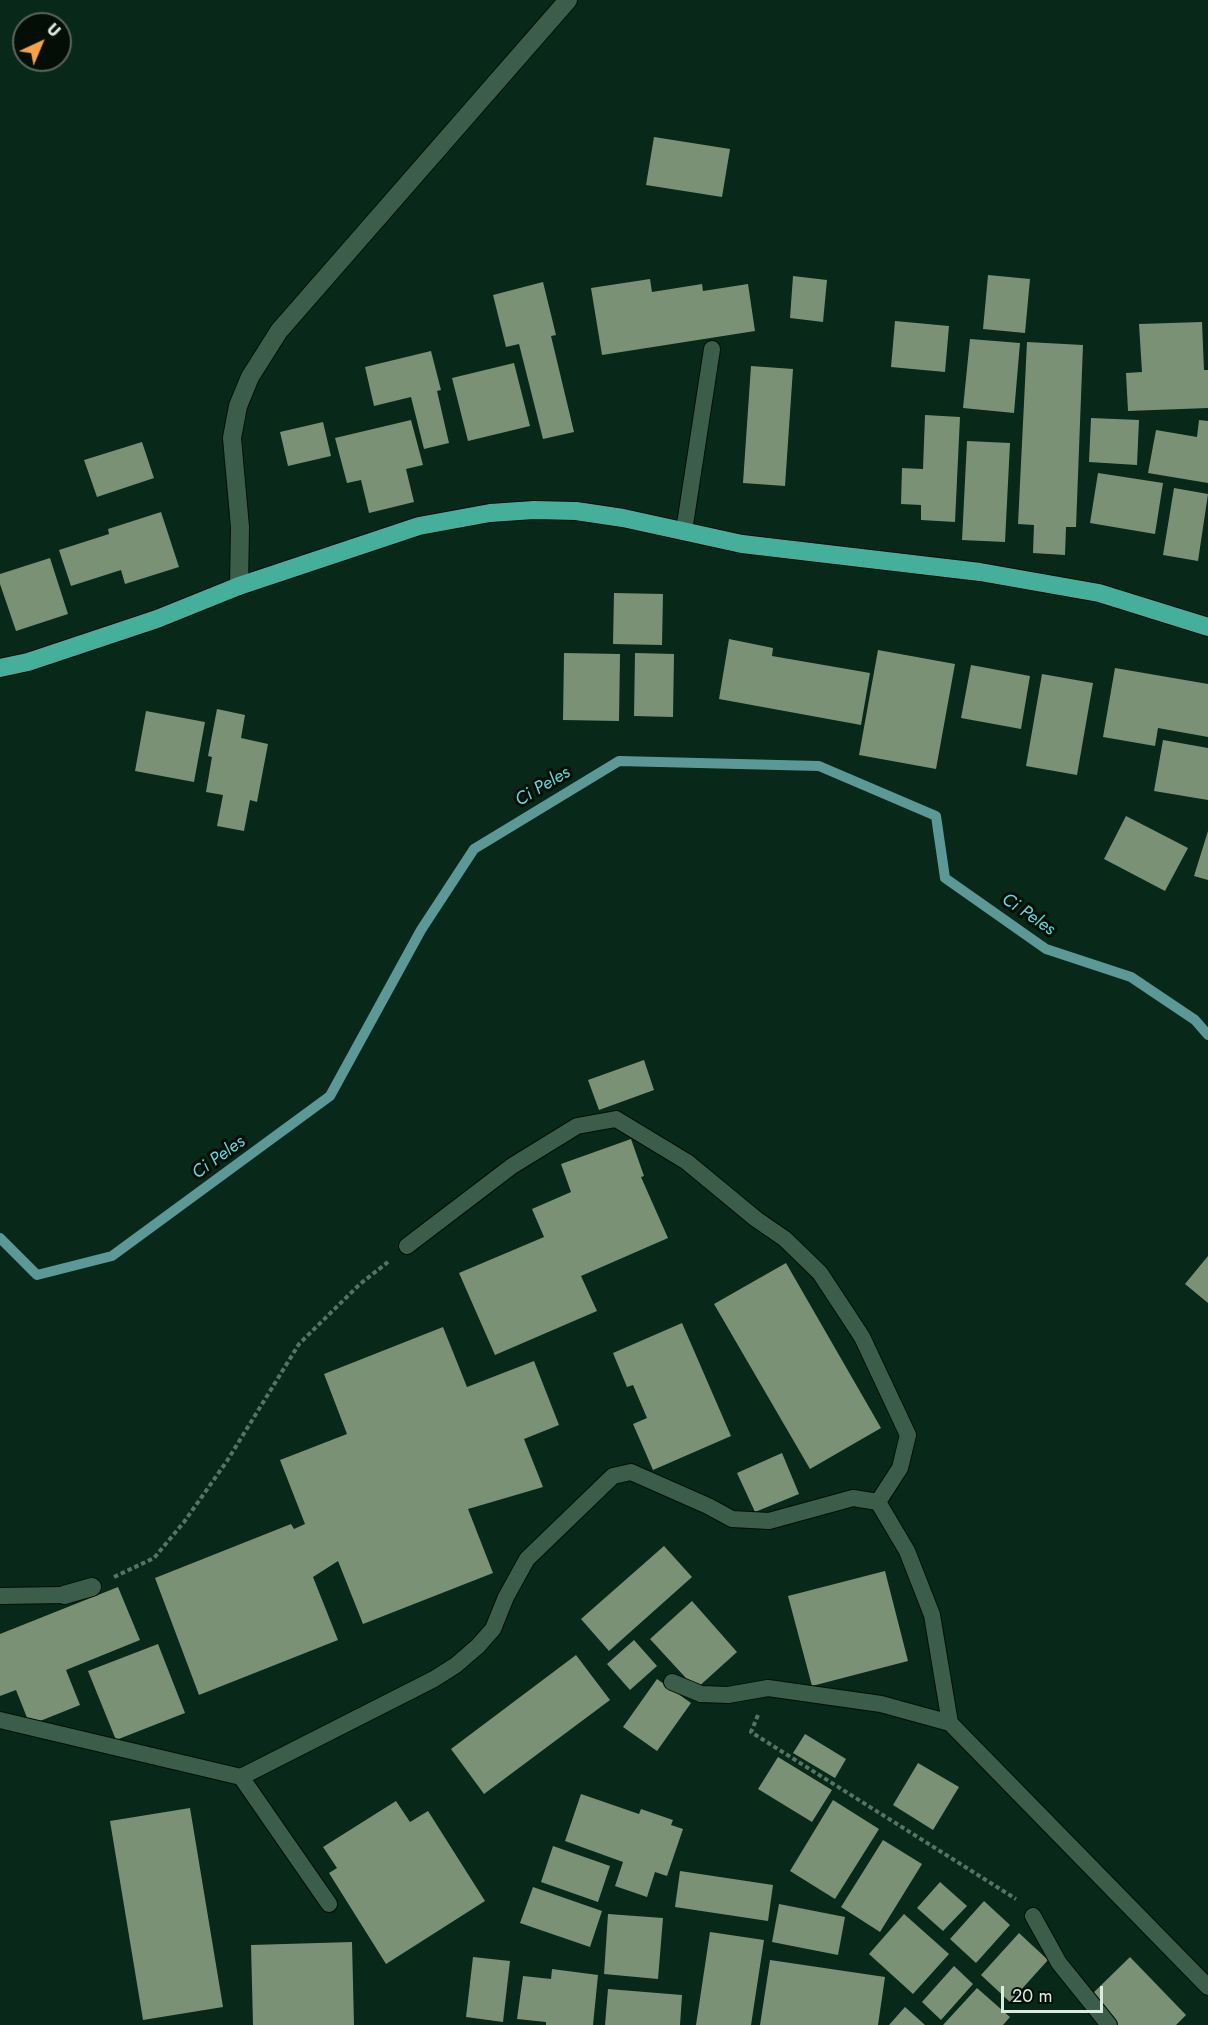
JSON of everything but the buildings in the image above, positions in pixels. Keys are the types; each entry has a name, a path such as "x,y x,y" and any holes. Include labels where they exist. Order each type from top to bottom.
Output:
{"highway":[{"path":"0,668 28,662 157,619 239,586 419,526 490,513 534,510 576,511 742,544 980,573 1099,593 1208,627"}],"street":[{"path":"239,586 240,527 232,438 238,406 250,377 279,331 568,0"},
{"path":"64,1595 92,1587"}],"lane":[{"path":"684,531 712,349"},
{"path":"407,1246 512,1166 577,1126 616,1119 687,1162 756,1219 786,1239 820,1273 862,1336 908,1435 900,1468 878,1502"},
{"path":"0,1720 241,1777 434,1679 456,1665 493,1629 506,1597 527,1559 613,1476 631,1472 732,1519 769,1521 853,1498 878,1502"},
{"path":"878,1502 907,1551 932,1615 950,1723"},
{"path":"0,1596 64,1595"},
{"path":"672,1682 701,1694 728,1695 768,1688 881,1704 950,1723 1208,1988"},
{"path":"241,1777 329,1904"},
{"path":"1033,1916 1059,1963 1109,2025"}],"path":[{"path":"92,1587 154,1558 184,1522 226,1461 299,1344 360,1284 407,1246"},
{"path":"768,1688 751,1732 1024,1904 1033,1916"}],"waterway":[{"name":"Ci Peles","path":"0,1238 37,1275 112,1256 330,1096 421,930 474,849 619,761 819,766 936,816 945,878 1046,949 1131,977 1195,1020 1208,1035"}]}
